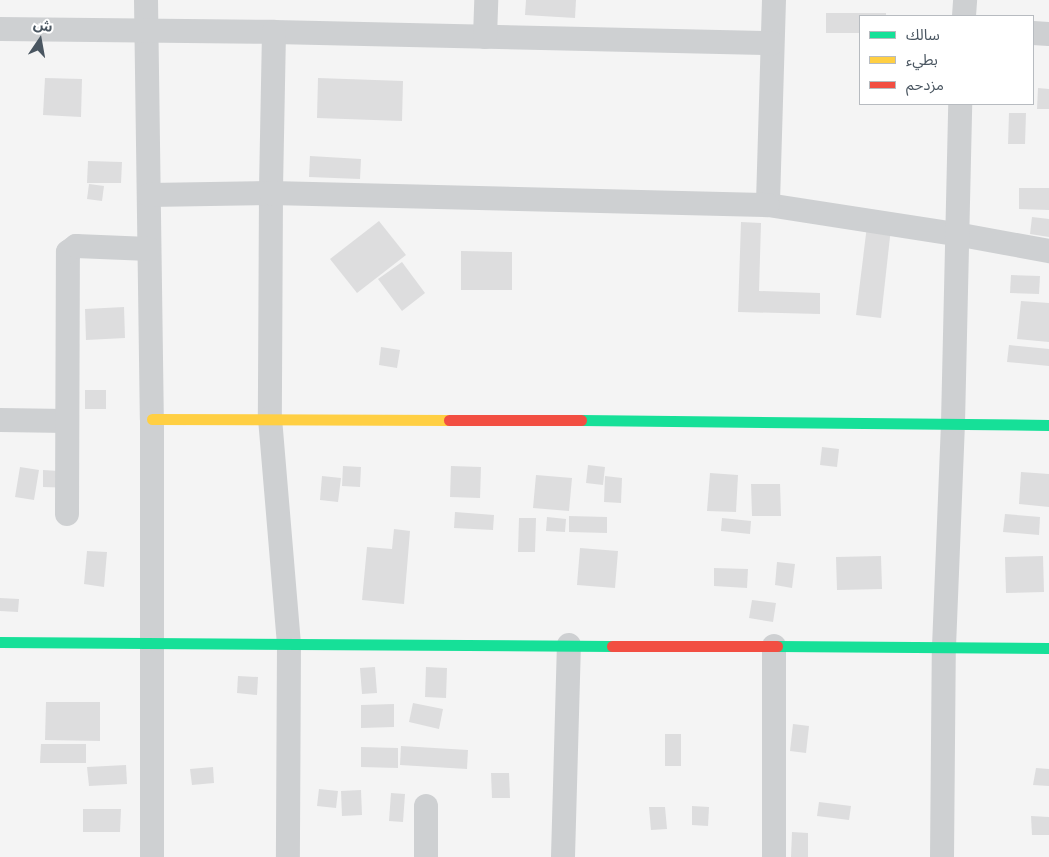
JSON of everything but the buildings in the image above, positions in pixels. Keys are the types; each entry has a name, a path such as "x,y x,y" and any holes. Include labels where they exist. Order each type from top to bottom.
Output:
{"street":[{"path":"146,0 152,419 152,857"},
{"path":"485,37 486,0"},
{"path":"768,205 774,0"},
{"path":"964,15 965,0"},
{"path":"0,29 274,32 772,43"},
{"path":"274,32 270,418 289,644 288,857"},
{"path":"1034,33 1049,34"},
{"path":"942,857 944,647 953,424 960,105"},
{"path":"149,195 271,193 768,205 956,234 1049,252"},
{"path":"67,514 68,252 76,246 149,249"},
{"path":"152,419 270,418 1049,425"},
{"path":"0,420 67,421"},
{"path":"0,642 1049,648"},
{"path":"563,857 570,645"},
{"path":"774,646 774,857"},
{"path":"426,806 426,857"}],"traffic: fast":[{"path":"581,420 1049,425"},
{"path":"0,642 612,646"},
{"path":"777,646 1049,648"}],"traffic: slow":[{"path":"152,419 449,420"}],"traffic: jam":[{"path":"449,420 581,420"},
{"path":"612,646 777,646"}]}
